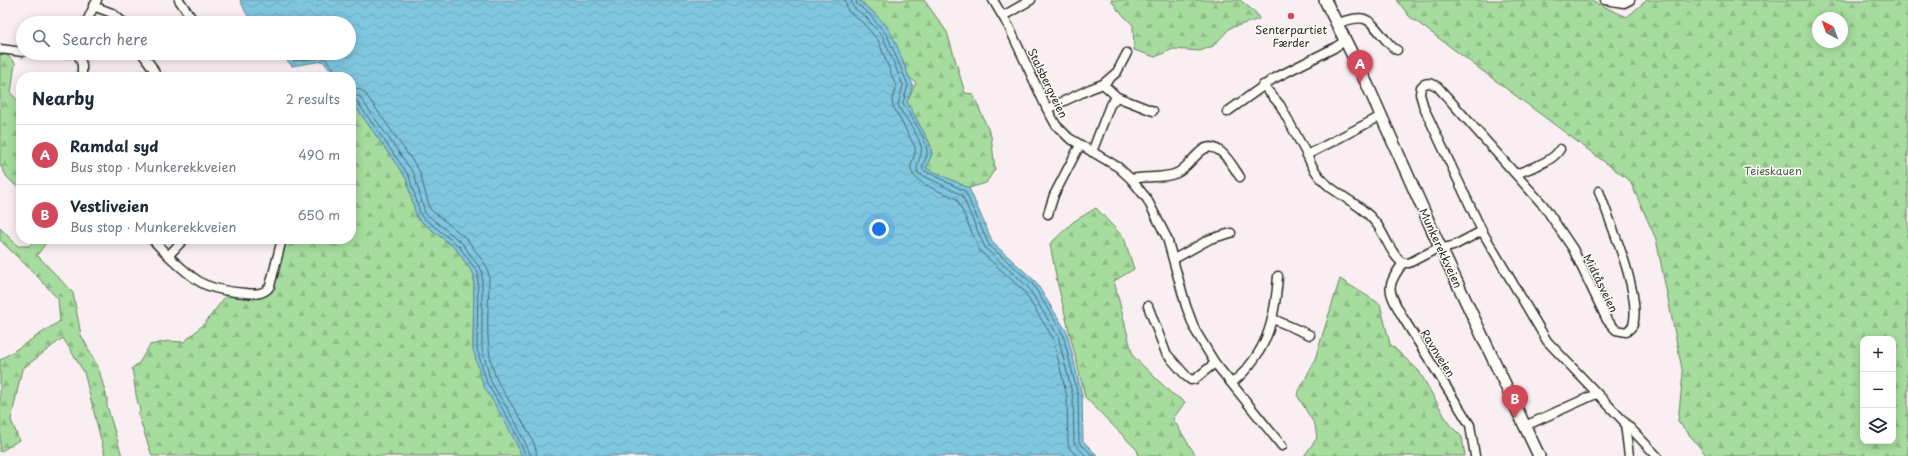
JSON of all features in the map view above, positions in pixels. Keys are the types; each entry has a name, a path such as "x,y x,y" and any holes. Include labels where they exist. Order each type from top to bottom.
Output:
{"main road":[{"name":"Munkerekkveien","path":"1326,0 1539,456"}],"street":[{"path":"179,0 190,16"},
{"name":"Stalsbergveien","path":"993,0 1003,16 1047,109 1061,131 1080,145 1118,167 1131,179 1154,212 1167,238 1186,306 1195,330 1215,363 1282,446"},
{"path":"1003,16 1031,0"},
{"path":"1605,0 1624,3 1630,0"},
{"path":"89,16 95,3 116,16"},
{"path":"1338,23 1357,17 1365,18 1391,46 1397,50"},
{"path":"1227,112 1264,85 1300,64 1334,48 1346,40"},
{"path":"0,49 16,51"},
{"path":"1047,109 1103,84 1117,72 1127,54"},
{"path":"80,60 81,72"},
{"path":"147,60 154,72"},
{"name":"Midtåsveien","path":"1482,231 1424,108 1420,94 1422,85 1433,83 1438,87 1544,206 1562,230 1581,264 1600,309 1616,330 1626,332 1633,326 1634,321 1632,293 1623,260 1599,191"},
{"path":"1103,84 1118,97 1153,111"},
{"path":"1264,85 1280,105 1321,180 1339,195 1361,208 1373,219 1396,256 1403,263 1409,263 1434,250 1453,246 1482,231 1547,341 1596,394 1657,456"},
{"path":"1092,152 1110,105 1118,97"},
{"path":"1307,155 1381,116"},
{"path":"1048,214 1054,195 1080,145"},
{"path":"1131,179 1172,175 1185,167 1204,149 1210,147 1222,152 1240,177"},
{"path":"1516,174 1551,159 1560,149"},
{"path":"1174,259 1210,239 1231,233"},
{"path":"157,244 187,272 206,285 234,292 259,294 266,291 270,286 281,244"},
{"path":"169,255 179,244"},
{"name":"Ravnveien","path":"1403,263 1392,279 1390,288 1391,294 1402,316 1470,425 1475,456"},
{"path":"1232,383 1256,359 1264,345 1273,319 1278,276"},
{"path":"1148,306 1166,353 1187,377 1191,380 1195,379 1215,363"},
{"path":"1273,319 1310,336"},
{"path":"1525,426 1596,394"},
{"path":"1625,424 1629,456"}],"green space":[{"path":"858,0 924,0 947,32 965,93 973,94 991,136 995,169 986,183 969,188 925,168 932,154 929,142 907,102 916,83 908,76 898,52 872,11"},
{"path":"1111,0 1240,0 1256,13 1259,19 1230,28 1213,46 1200,51 1173,49 1155,57 1134,50 1133,25 1118,10"},
{"name":"Teieskauen","path":"1397,0 1589,0 1627,17 1647,0 1908,0 1908,456 1707,456 1678,421 1683,374 1656,239 1630,181 1409,16"},
{"path":"0,52 7,55 15,63 11,93 16,99 16,186 7,177 0,165"},
{"path":"356,107 406,178 417,218 456,249 474,275 473,349 522,456 152,456 138,414 140,410 132,368 139,363 150,345 168,341 184,342 205,323 232,288 251,291 265,287 277,244 356,244"},
{"path":"1096,208 1124,238 1134,269 1114,281 1133,356 1171,393 1185,402 1173,419 1196,456 1139,456 1137,450 1085,397 1057,281 1050,244 1073,222"},
{"path":"0,228 18,246 45,244 37,255 73,293 81,335 98,367 107,398 107,406 122,456 105,456 84,372 63,338 22,369 11,420 19,440 0,452 0,360 60,321 58,299 0,240"},
{"path":"1340,279 1380,304 1390,344 1419,371 1449,424 1462,437 1465,456 1304,456 1317,438 1315,425 1297,395 1314,362"}],"water":[{"path":"240,0 858,0 876,15 891,33 913,85 907,102 929,142 932,154 926,168 969,188 993,243 1035,281 1067,332 1082,395 1083,441 1098,456 522,456 508,427 483,385 473,349 474,275 456,249 417,218 406,178 356,107 356,72 331,72 323,61 292,66 286,60 356,60 356,16 248,16"}],"place":[{"name":"Senterpartiet Færder","path":"1291,16"},
{"name":"Ramdal syd","path":"1360,83"},
{"name":"Vestliveien","path":"1515,418"}]}
